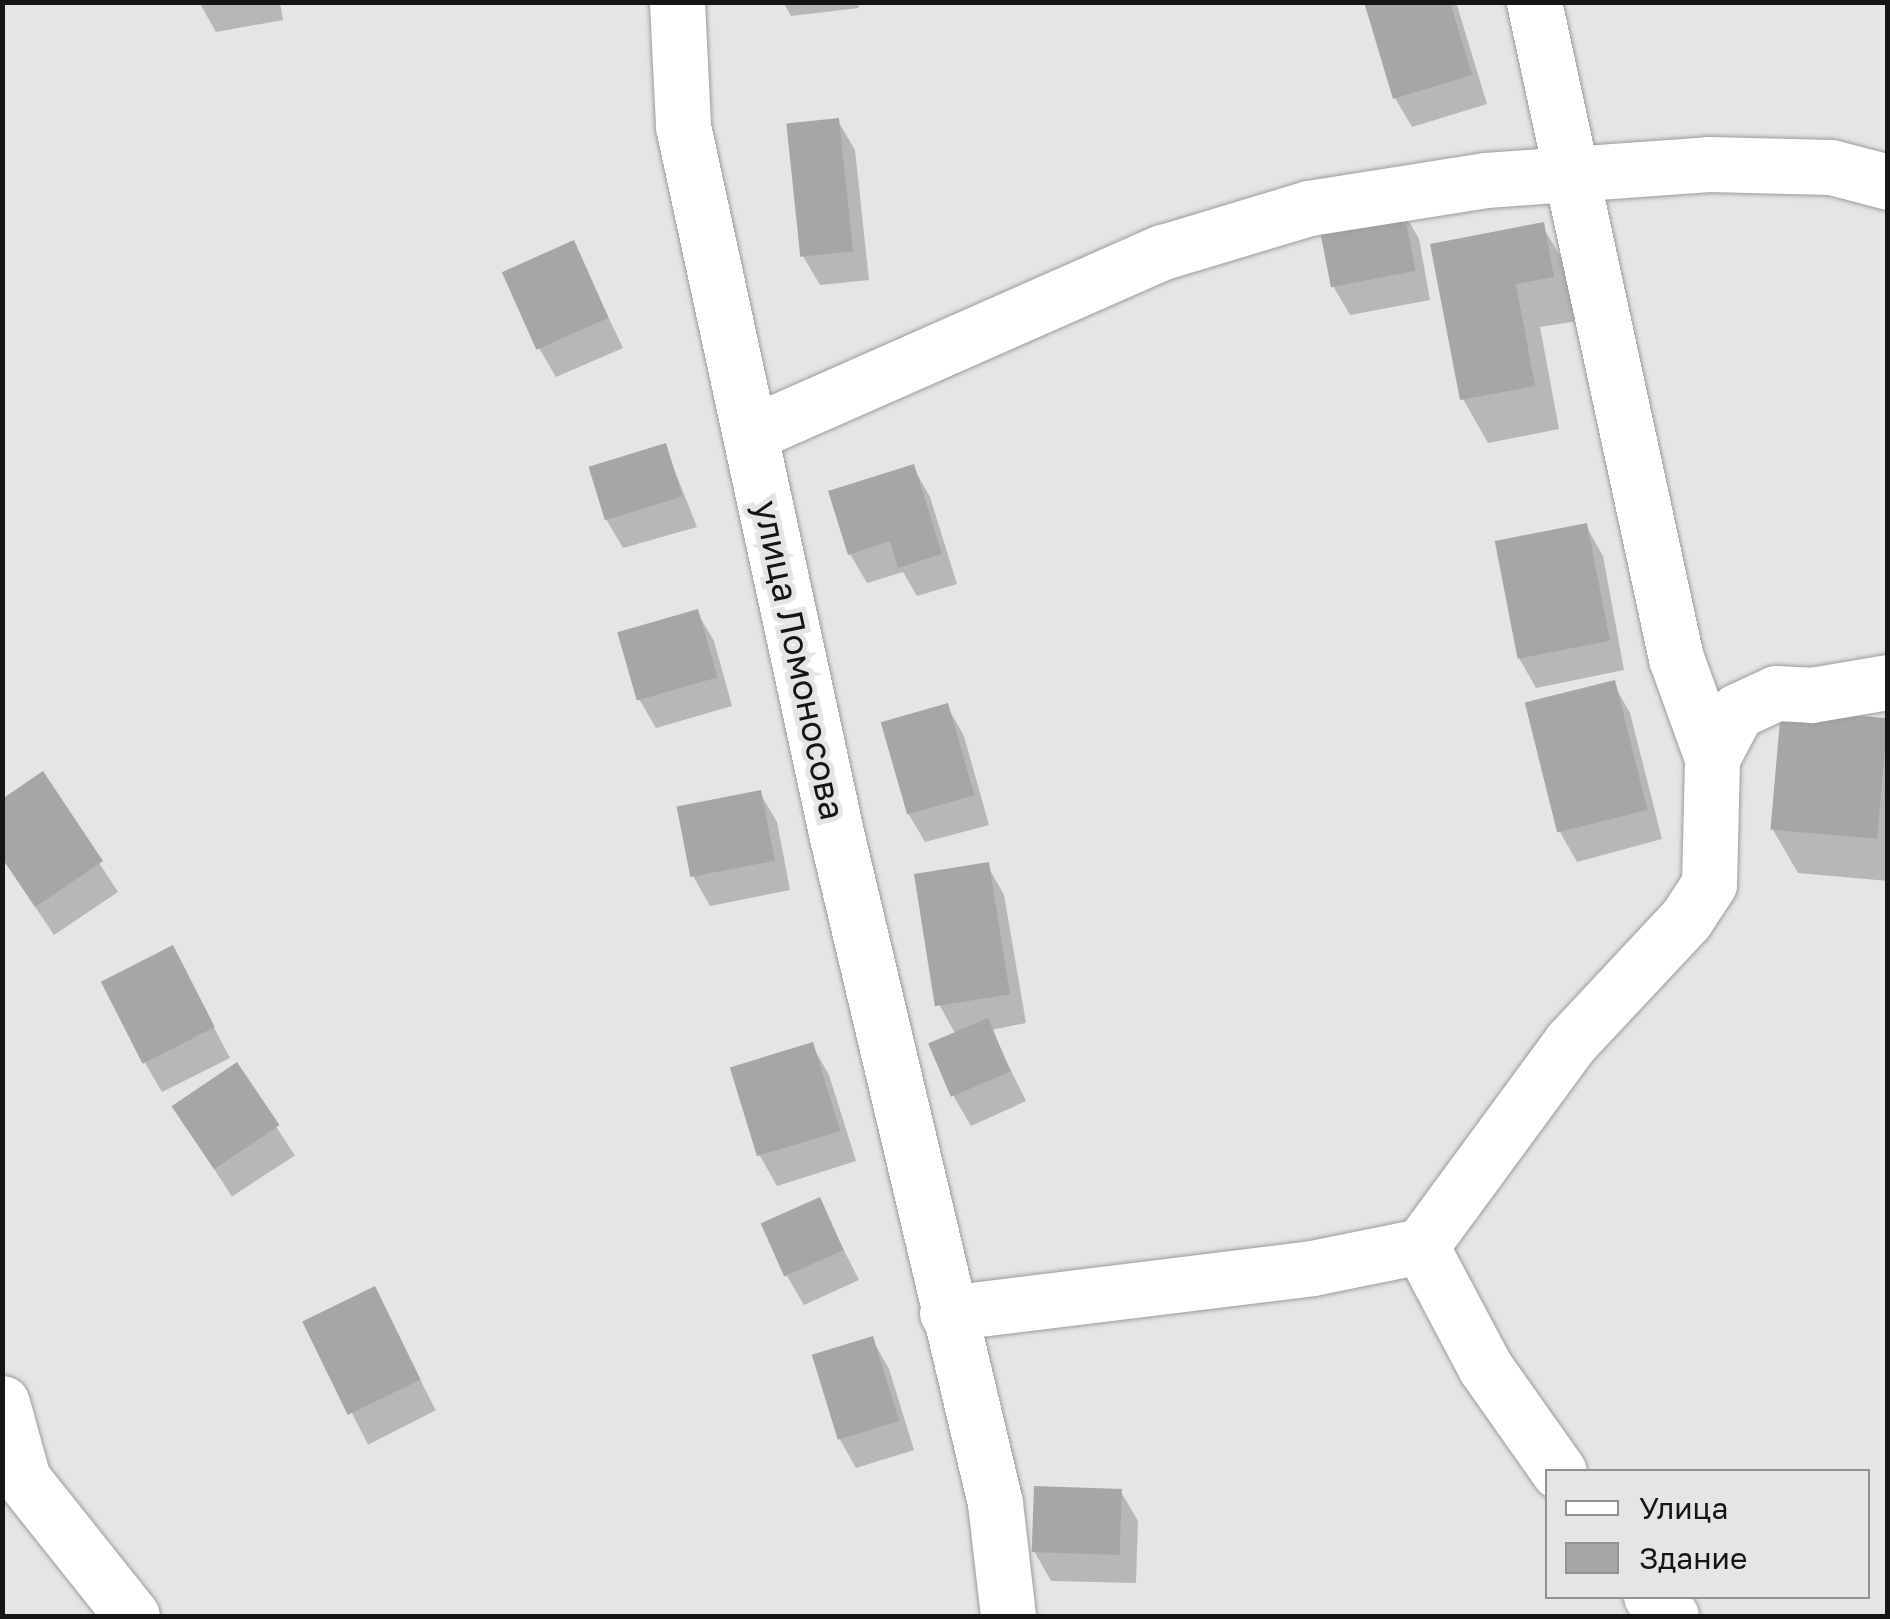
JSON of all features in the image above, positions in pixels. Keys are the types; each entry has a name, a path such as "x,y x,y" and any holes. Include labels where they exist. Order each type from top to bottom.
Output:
{"street":[{"name":"улица Ломоносова","path":"677,2 683,126 754,432 833,818 995,1504 1008,1616"},
{"path":"947,1313 1312,1268 1422,1246 1570,1043 1686,919 1709,884 1712,758 1676,658 1534,2"},
{"path":"754,432 1163,252 1309,208 1486,180 1574,178 1708,164 1831,167 1888,182"},
{"path":"1712,758 1737,711 1776,693 1812,696 1888,682"},
{"path":"1422,1246 1485,1367 1557,1469"},
{"path":"2,1403 23,1479 132,1616"}],"building":[{"path":"1364,2 1450,2 1472,75 1393,99"},
{"path":"839,118 853,251 800,257 786,124"},
{"path":"1403,207 1415,271 1331,287 1319,223"},
{"path":"1544,222 1554,277 1516,284 1535,386 1460,400 1430,244"},
{"path":"574,240 609,318 536,350 502,272"},
{"path":"666,443 682,497 605,520 589,467"},
{"path":"914,464 942,554 898,568 890,541 848,555 828,491"},
{"path":"1587,523 1610,641 1518,659 1495,541"},
{"path":"698,609 718,677 637,700 617,632"},
{"path":"1615,680 1647,810 1557,833 1525,702"},
{"path":"948,703 974,795 907,815 881,722"},
{"path":"1781,709 1888,718 1877,839 1770,830"},
{"path":"43,771 103,861 35,907 2,858 2,799"},
{"path":"761,790 775,861 690,877 677,806"},
{"path":"989,862 1010,994 935,1006 914,874"},
{"path":"173,945 215,1027 143,1064 101,982"},
{"path":"988,1018 1011,1071 951,1097 928,1043"},
{"path":"813,1042 840,1131 757,1156 730,1067"},
{"path":"237,1062 279,1125 214,1169 172,1106"},
{"path":"820,1197 844,1250 784,1276 761,1223"},
{"path":"375,1286 421,1379 348,1415 302,1322"},
{"path":"873,1336 899,1421 838,1440 812,1355"},
{"path":"1034,1486 1122,1489 1120,1555 1032,1552"}]}
